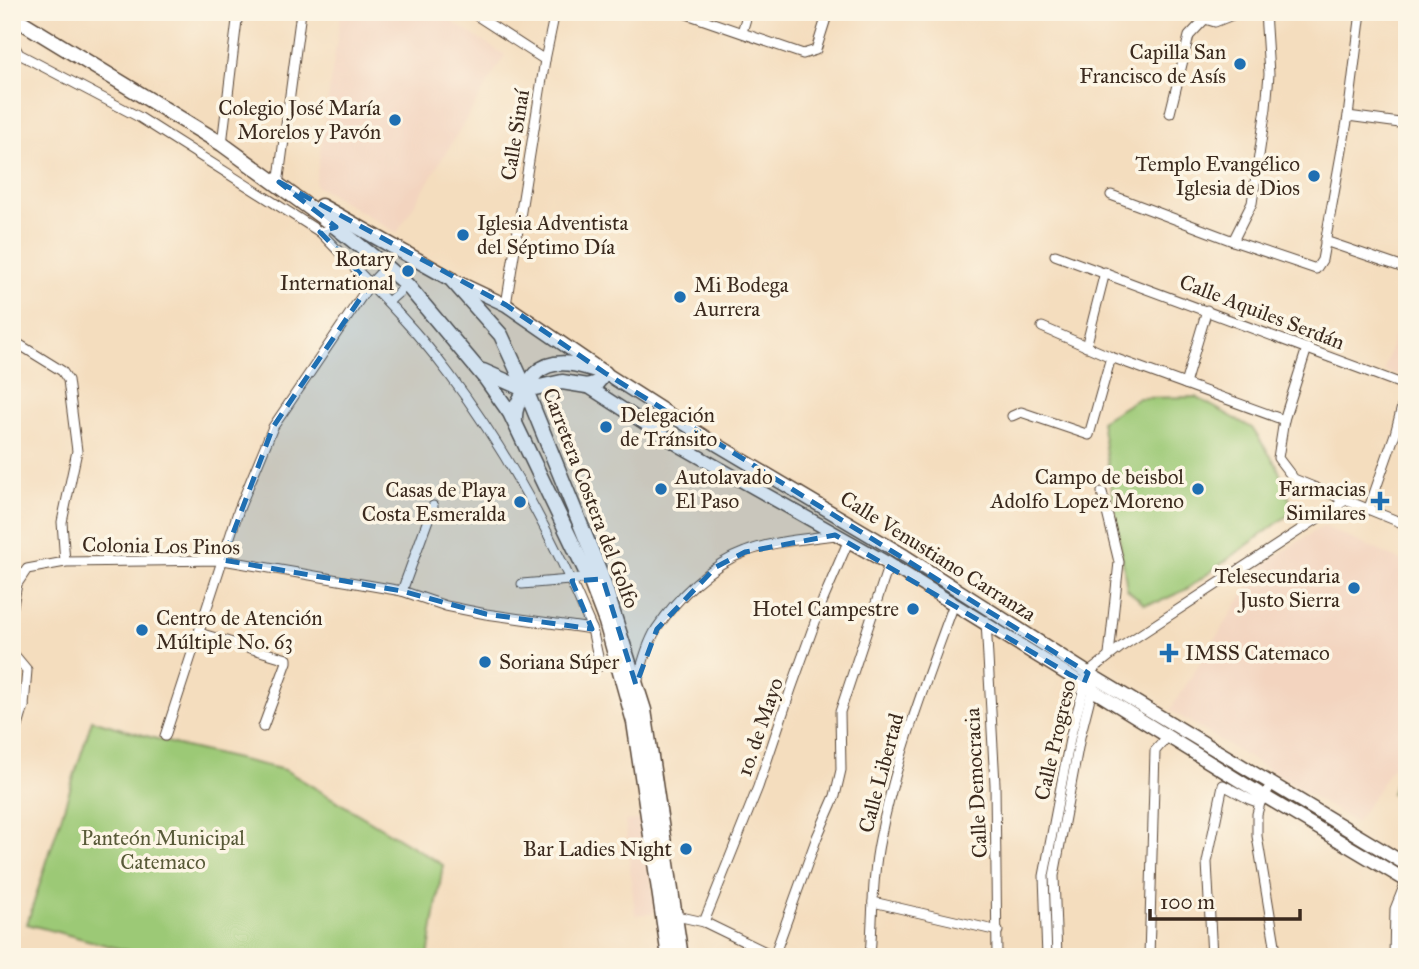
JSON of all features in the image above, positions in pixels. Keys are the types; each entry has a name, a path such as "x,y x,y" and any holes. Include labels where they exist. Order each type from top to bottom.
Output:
{"main road":[{"name":"Carretera Costera del Golfo","path":"12,16 222,144 336,227 407,285 476,367 510,413 596,577 634,722 669,916 681,957"},
{"name":"Carretera Costera del Golfo","path":"276,182 451,279 501,335 526,390 644,710 669,916 669,957"},
{"name":"Calle Venustiano Carranza","path":"451,279 506,305 716,444 992,610 1168,736 1262,799 1406,880"},
{"path":"476,367 526,390 562,382 587,386 597,383 605,373 574,364 548,365 538,370 526,390 518,400 514,413 515,423"},
{"name":"Calle Venustiano Carranza","path":"587,386 680,446 889,564 985,623 1272,783 1407,865"}],"street":[{"path":"222,144 238,12"},
{"path":"276,182 301,12"},
{"path":"471,12 545,60"},
{"name":"Calle Sinaí","path":"506,305 555,12"},
{"path":"681,12 803,54 816,50 828,12"},
{"path":"742,32 748,12"},
{"path":"1170,113 1189,36 1205,16 1216,22 1240,12"},
{"path":"1233,242 1252,203 1266,108 1269,74 1265,12"},
{"path":"1111,195 1233,242 1316,269 1322,260 1348,116 1361,12"},
{"path":"12,42 19,54 139,117 320,232 388,302 449,373 494,440 542,521 592,629 600,666"},
{"path":"1348,116 1407,124"},
{"path":"320,232 336,227"},
{"path":"1325,242 1407,269"},
{"name":"Calle Aquiles Serdán","path":"1055,256 1105,272 1407,386"},
{"path":"165,736 254,470 273,427 370,284 386,267"},
{"path":"1086,346 1105,272"},
{"path":"388,302 407,285"},
{"path":"1185,384 1207,310"},
{"path":"1042,327 1111,357 1284,420"},
{"name":"Colonia Los Pinos","path":"12,340 62,371 68,380 77,451 62,522 65,562 223,560 402,591 446,606 592,629"},
{"path":"1307,348 1284,420 1278,458 1294,479 1407,525"},
{"path":"1017,414 1089,435 1111,357"},
{"path":"1369,508 1395,434 1407,386"},
{"path":"1395,434 1407,438"},
{"path":"1102,492 1119,562 1109,655"},
{"path":"1109,655 1346,500"},
{"path":"402,591 433,506"},
{"path":"636,685 657,629 685,595 716,567 745,552 786,542 835,535"},
{"name":"1o. de Mayo","path":"704,922 758,788 823,600 848,542"},
{"path":"12,611 17,584 27,569 65,562"},
{"path":"669,916 704,922 775,956 817,837 835,796 841,770 840,712 889,564"},
{"path":"522,584 596,577"},
{"name":"Calle Libertad","path":"870,957 879,842 897,764 954,604"},
{"path":"985,623 992,610"},
{"name":"Calle Democracia","path":"985,623 995,784 997,957"},
{"path":"199,633 286,659 288,662 263,727"},
{"path":"12,652 27,670 24,706 12,747"},
{"name":"Calle Progreso","path":"1047,957 1044,876 1071,734 1090,681 1099,664 1109,655"},
{"name":"Calle Progreso","path":"1057,957 1054,876 1090,681"},
{"path":"12,702 24,706"},
{"path":"1149,957 1156,751 1168,736"},
{"path":"1272,783 1257,814 1257,836 1277,957"},
{"path":"1212,957 1207,862 1223,785 1248,800 1262,799"},
{"path":"1044,876 1054,876"},
{"path":"1394,957 1395,909 1406,880"},
{"path":"873,902 998,931"}],"highlighted area":[{"path":"279,182 506,305 605,373 1088,673 1084,683 835,535 745,552 716,567 657,629 636,685 603,579 572,581 592,629 486,614 402,591 223,560 273,427 370,284 320,232 336,227"}],"shaded area":[{"name":"Colegio José María Morelos y Pavón","path":"341,12 436,12 505,55 397,233 315,185"},
{"path":"1394,335 1407,339 1398,375 1384,371"},
{"path":"1323,526 1407,563 1407,736 1400,755 1356,823 1170,710 1262,565"},
{"path":"644,819 655,913 635,915 625,821"}],"green space":[{"name":"Campo de beisbol Adolfo Lopez Moreno","path":"1196,397 1252,428 1277,466 1294,511 1187,589 1161,601 1144,604 1127,589 1101,421 1139,398"},
{"name":"Panteón Municipal Catemaco","path":"92,720 181,746 285,770 443,865 428,957 151,957 27,924"},
{"path":"1407,751 1407,800 1391,794"}],"place":[{"name":"Capilla San Francisco de Asís","path":"1240,64"},
{"name":"Colegio José María Morelos y Pavón","path":"395,120"},
{"name":"Templo Evangélico Iglesia de Dios","path":"1314,176"},
{"name":"Iglesia Adventista del Séptimo Día","path":"463,235"},
{"name":"Rotary International","path":"408,271"},
{"name":"Mi Bodega Aurrera","path":"680,297"},
{"name":"Delegación de Tránsito","path":"606,427"},
{"name":"Autolavado El Paso","path":"661,489"},
{"name":"Campo de beisbol Adolfo Lopez Moreno","path":"1198,489"},
{"name":"Farmacias Similares","path":"1380,501"},
{"name":"Casas de Playa Costa Esmeralda","path":"520,502"},
{"name":"Telesecundaria Justo Sierra","path":"1354,588"},
{"name":"Hotel Campestre","path":"913,609"},
{"name":"Centro de Atención Múltiple No. 63","path":"142,630"},
{"name":"IMSS Catemaco","path":"1169,653"},
{"name":"Soriana Súper","path":"485,662"},
{"name":"Bar Ladies Night","path":"686,849"}]}
